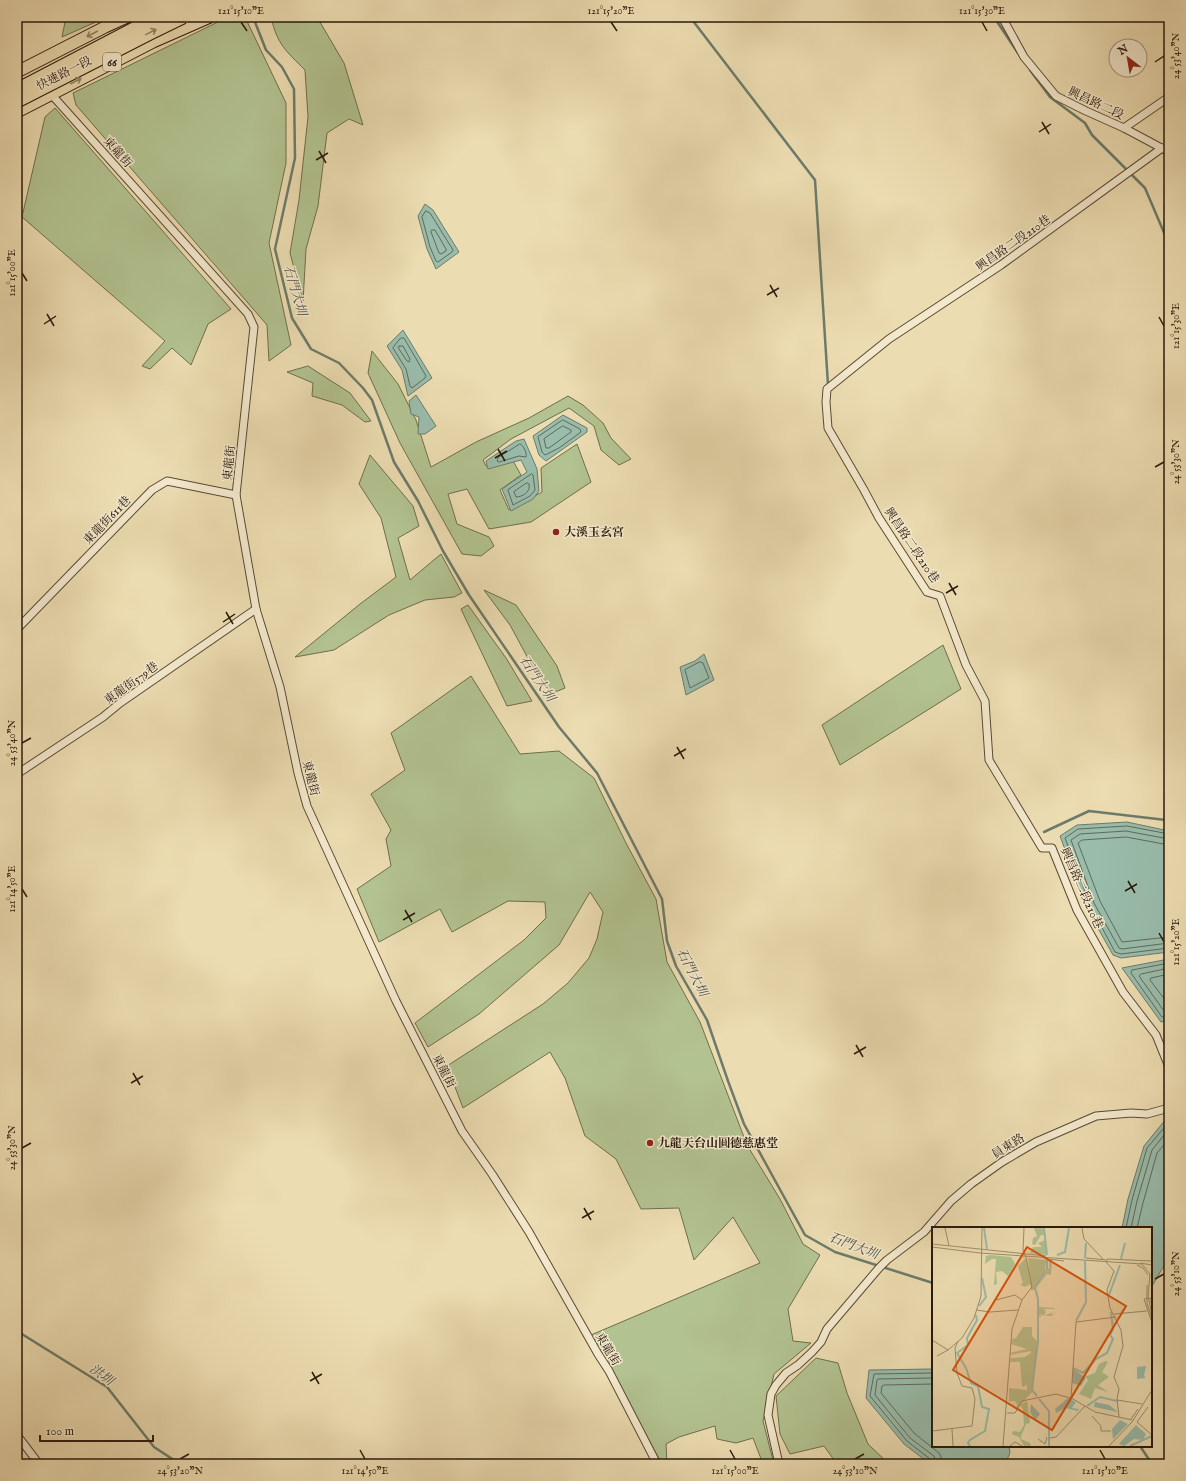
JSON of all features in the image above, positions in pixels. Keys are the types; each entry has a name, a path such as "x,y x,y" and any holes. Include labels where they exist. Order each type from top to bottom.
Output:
{"highway":[{"name":"66","path":"17,90 157,17"},
{"name":"66","path":"17,102 183,17"}],"main road":[{"name":"快速路一段","path":"17,72 127,17"},
{"name":"快速路一段","path":"17,112 153,42 210,17"}],"street":[{"name":"興昌路二段","path":"1002,17 1024,57 1056,96 1086,112 1124,128 1169,152"},
{"path":"17,80 51,94"},
{"name":"東龍街","path":"51,94 248,314 254,327 236,496 256,609 280,687 298,773 307,806 396,1001 462,1131 492,1174 529,1232 609,1371 657,1464"},
{"path":"1124,128 1169,97"},
{"name":"興昌路二段210巷","path":"1162,148 1001,265 889,339 829,387 826,402 828,428 879,518 927,592 940,596 966,665 984,701 989,760 1042,848 1052,848 1077,910 1123,992 1156,1035 1169,1067"},
{"name":"東龍街611巷","path":"17,629 152,490 167,481 236,496"},
{"name":"東龍街579巷","path":"17,774 103,717 120,703 256,609"},
{"name":"員東路","path":"779,1464 768,1415 771,1394 786,1373 798,1365 821,1342 827,1330 879,1268 887,1260 924,1232 951,1201 971,1184 1002,1162 1036,1142 1096,1116 1131,1113 1147,1114 1169,1108"},
{"path":"17,1435 39,1464"}],"green space":[{"path":"66,17 107,17 62,37"},
{"path":"228,17 245,17 286,103 286,163 269,243 291,345 269,361 267,325 76,105 73,93"},
{"path":"271,17 317,17 344,63 363,125 349,119 327,133 318,206 306,249 303,302 290,253 299,200 308,117 305,70 279,41"},
{"path":"55,108 231,309 208,324 191,365 172,348 150,369 142,366 165,341 22,217 45,117"},
{"path":"372,351 398,384 416,420 431,467 476,442 529,418 568,396 583,405 603,423 611,438 631,459 619,465 601,450 594,426 569,408 511,439 483,460 486,466 513,461 521,475 500,490 509,510 542,492 541,468 577,444 591,482 531,522 489,529 467,489 448,494 457,524 489,537 494,546 481,556 462,554 400,443 368,373"},
{"path":"308,366 350,393 371,421 365,422 342,405 312,396 313,383 287,372"},
{"path":"370,455 413,506 419,526 398,538 410,580 441,554 462,593 454,597 425,600 389,615 334,650 295,657 396,577 381,518 359,484"},
{"path":"484,590 516,605 557,666 565,688 550,694 530,662 510,625"},
{"path":"468,605 506,658 532,701 507,706 461,609"},
{"path":"943,645 961,689 840,765 822,725"},
{"path":"471,676 520,754 559,751 594,778 656,899 667,962 700,1022 747,1145 780,1199 803,1244 820,1255 788,1309 793,1341 811,1343 774,1374 763,1421 774,1464 763,1464 753,1438 736,1443 717,1439 715,1426 679,1437 666,1444 667,1464 662,1464 591,1335 760,1263 733,1217 694,1260 679,1208 641,1209 616,1159 585,1136 565,1078 550,1052 463,1108 447,1066 543,1004 568,983 589,958 597,939 603,912 590,892 559,945 479,1014 428,1047 415,1023 524,940 546,918 545,902 508,901 452,932 440,909 379,942 357,889 391,866 386,839 391,830 371,794 405,770 391,733"},
{"path":"816,1358 838,1363 847,1393 868,1444 889,1464 837,1464 824,1446 790,1454 780,1434 776,1396"}],"water":[{"path":"425,204 433,210 459,252 436,269 427,249 418,216"},
{"path":"403,330 432,378 408,396 402,370 387,346"},
{"path":"416,395 436,426 425,434 418,434 419,417 411,414 409,401"},
{"path":"563,415 587,428 587,432 546,461 539,455 533,436"},
{"path":"524,439 537,469 539,491 533,499 511,511 502,489 527,472 521,460 488,469 486,461 516,441"},
{"path":"704,654 714,680 686,695 680,667 695,661"},
{"path":"1127,822 1169,831 1169,952 1121,958 1113,955 1086,907 1060,836 1077,825"},
{"path":"1169,959 1169,1020 1161,1022 1122,968"},
{"path":"1169,1117 1169,1257 1152,1286 1152,1227 1122,1227 1128,1199 1144,1146"},
{"path":"932,1369 932,1447 1009,1447 1010,1453 1005,1464 930,1464 904,1444 866,1398 869,1370"}],"waterway":[{"name":"石門大圳","path":"253,17 266,50 282,67 294,89 295,158 275,249 292,318 311,349 339,363 363,388 372,400 394,462 418,501 443,551 469,595 559,727 597,773 662,899 667,941 676,966 707,1020 744,1124 805,1235 835,1252 932,1283"},
{"path":"690,17 815,180 828,385"},
{"path":"994,17 1018,53"},
{"path":"1030,70 1050,97 1085,123 1092,135 1145,188 1165,235 1169,240"},
{"path":"1044,832 1089,811 1166,820 1169,801"},
{"name":"洪圳","path":"17,1331 107,1387 154,1447 180,1464"},
{"name":"石門大圳","path":"1141,1447 1152,1464"}],"place":[{"name":"大溪玉玄宮","path":"556,532"},
{"name":"九龍天台山圓德慈惠堂","path":"650,1143"}]}
